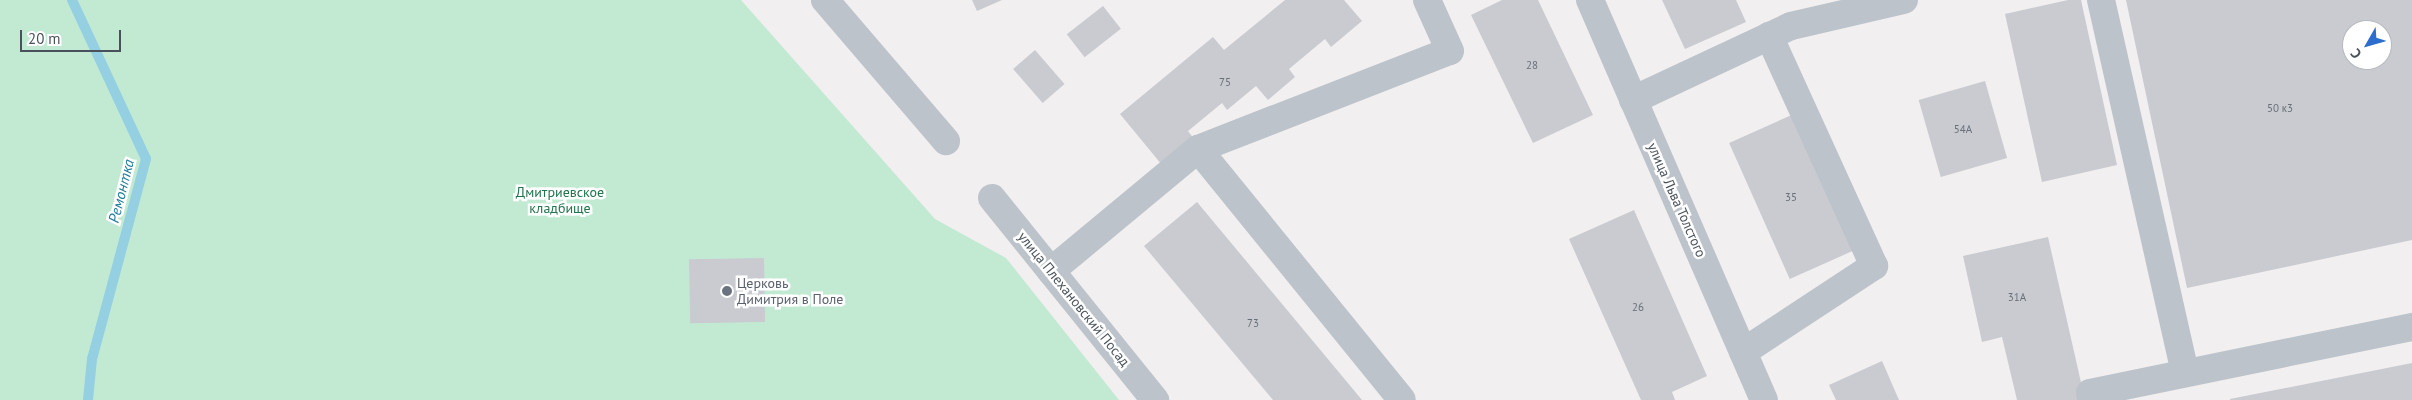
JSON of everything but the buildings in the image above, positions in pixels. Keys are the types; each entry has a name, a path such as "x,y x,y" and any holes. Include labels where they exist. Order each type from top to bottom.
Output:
{"street":[{"path":"825,0 946,141"},
{"path":"1051,271 1198,149 1450,51 1427,0"},
{"name":"улица Льва Толстого","path":"1590,0 1764,400"},
{"path":"1633,100 1790,26 1904,0"},
{"path":"2100,0 2185,373"},
{"path":"1743,352 1874,266 1769,36"},
{"path":"1198,149 1402,400"},
{"name":"улица Плехановский Посад","path":"992,198 1155,400"},
{"path":"2092,400 2090,392 2148,390 2185,373 2412,327"}],"green space":[{"name":"Дмитриевское кладбище","path":"0,0 741,0 935,219 1006,258 1119,400 0,400"}],"waterway":[{"name":"Ремонтка","path":"72,0 146,159 92,359 88,400"}],"place":[{"name":"Церковь Димитрия в Поле","path":"727,291"}]}
